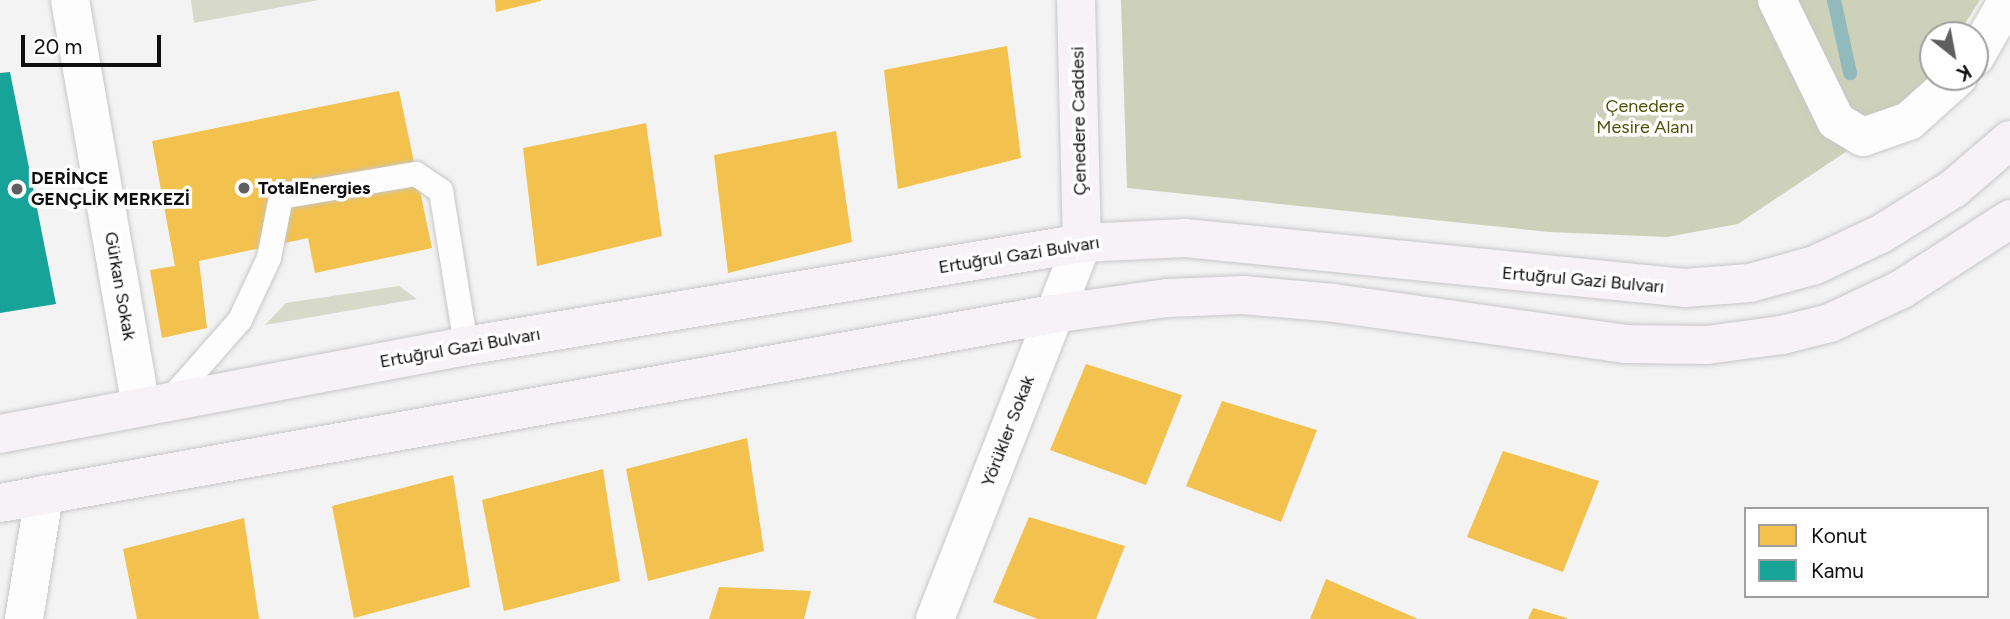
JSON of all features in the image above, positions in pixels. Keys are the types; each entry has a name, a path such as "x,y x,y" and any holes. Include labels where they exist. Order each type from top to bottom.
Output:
{"main road":[{"name":"Çenedere Caddesi","path":"1076,0 1082,243"},
{"name":"Ertuğrul Gazi Bulvarı","path":"0,434 466,346 1082,243 1185,238 1685,288 1750,283 1815,265 1881,234 1953,189 2010,140"},
{"path":"0,503 1053,314 1167,298 1244,295 1625,344 1707,345 1782,335 1830,323 1902,289 2010,219"}],"street":[{"name":"Gürkan Sokak","path":"70,0 154,405"},
{"path":"1777,0 1836,121 1863,137 1909,121 1942,91"},
{"path":"1989,33 2008,0"},
{"name":"Yörükler Sokak","path":"934,619 1082,243"},
{"path":"24,619 44,495"}],"lane":[{"path":"154,405 240,320 269,258 281,197 416,174 441,191 466,346"}],"shaded area":[{"path":"191,0 319,0 194,23"},
{"path":"399,286 417,299 265,325 286,303"}],"green space":[{"name":"Çenedere Mesire Alanı","path":"1121,0 1980,0 1967,21 1919,21 1919,88 1847,151 1738,224 1667,237 1549,232 1127,188"}],"building: Konut":[{"path":"495,0 541,0 541,1 496,12"},
{"path":"1007,46 1021,158 898,189 884,70"},
{"path":"399,91 432,248 315,273 308,238 199,261 207,328 162,338 150,270 175,266 152,141"},
{"path":"646,123 662,236 537,266 523,148"},
{"path":"836,131 852,242 728,273 714,155"},
{"path":"1086,364 1182,395 1146,485 1050,450"},
{"path":"1222,401 1317,430 1281,522 1186,486"},
{"path":"747,438 764,551 648,581 626,469"},
{"path":"1503,451 1599,481 1563,572 1467,537"},
{"path":"603,469 620,581 504,611 482,500"},
{"path":"453,475 470,587 354,618 332,506"},
{"path":"1029,517 1125,546 1096,619 1038,619 993,602"},
{"path":"244,518 259,619 137,619 123,549"},
{"path":"1326,579 1418,619 1310,619"},
{"path":"719,587 811,591 804,619 709,619"},
{"path":"1533,608 1567,618 1567,619 1528,619"}],"building: Kamu":[{"name":"DERİNCE GENÇLİK MERKEZİ","path":"10,72 56,304 0,313 0,73"}],"waterway":[{"path":"1834,0 1850,73"}],"place":[{"name":"TotalEnergies","path":"244,188"},
{"name":"DERİNCE GENÇLİK MERKEZİ","path":"17,189"}]}
